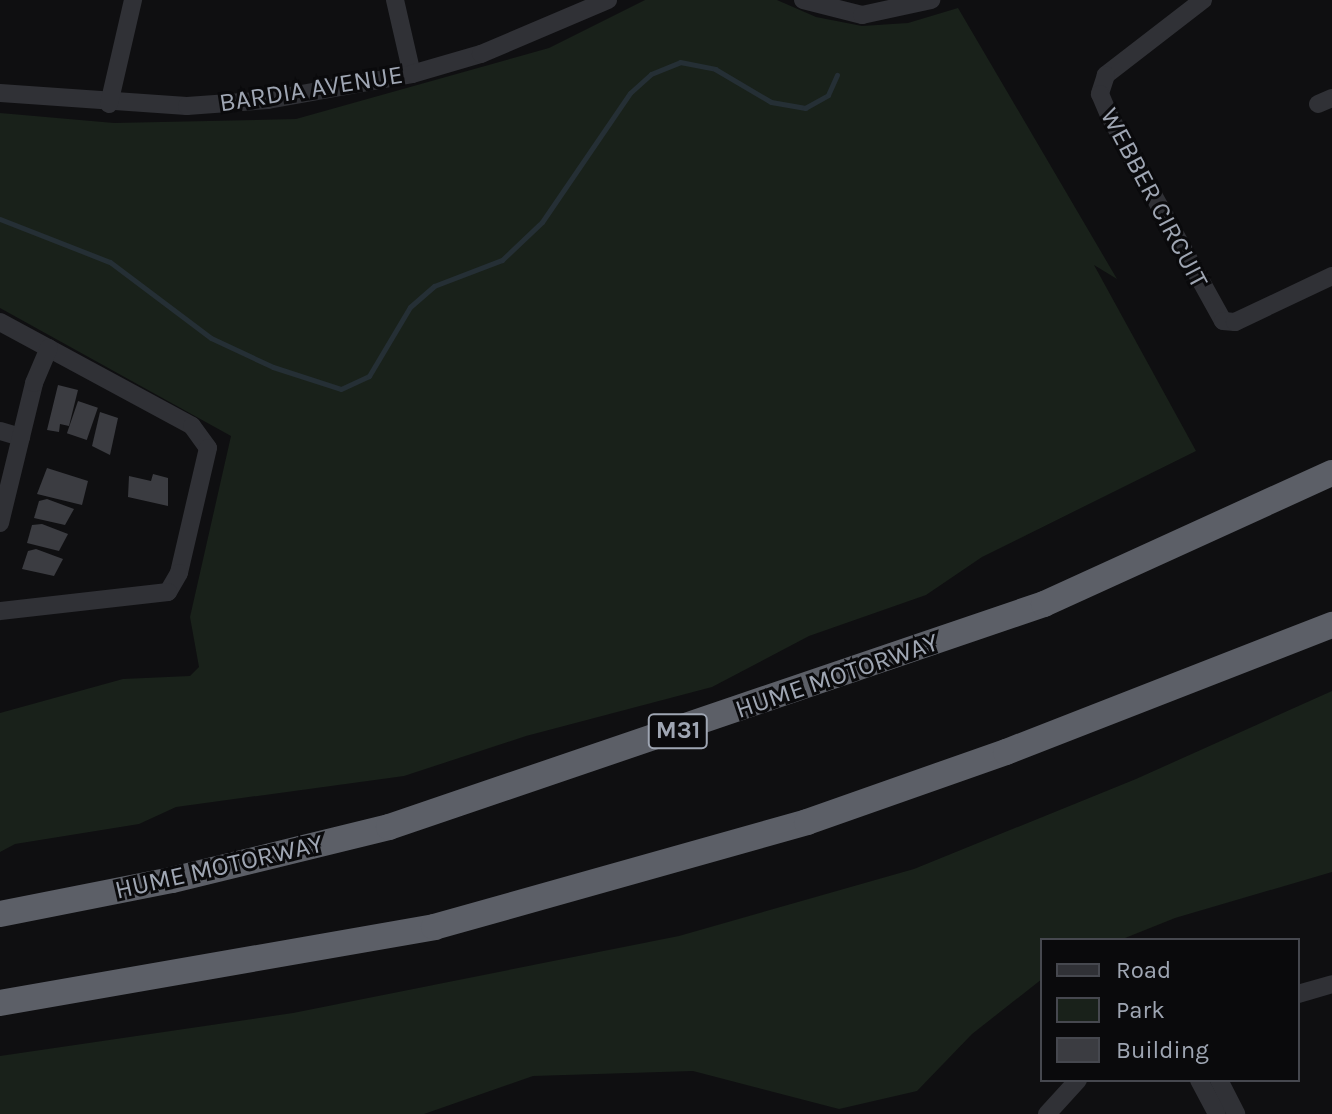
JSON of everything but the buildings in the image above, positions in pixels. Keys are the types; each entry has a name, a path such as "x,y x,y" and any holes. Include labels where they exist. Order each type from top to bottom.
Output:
{"highway":[{"name":"HUME MOTORWAY","path":"0,914 172,880 389,827 1044,604 1332,473"},
{"path":"0,1003 434,927 807,822 1006,752 1332,625"}],"street":[{"path":"109,104 133,0"},
{"path":"395,0 412,74"},
{"name":"BARDIA AVENUE","path":"0,93 109,104 268,100 412,74 481,54 608,0"},
{"path":"803,0 862,15 931,0"},
{"name":"WEBBER CIRCUIT","path":"1203,0 1106,75 1100,94 1110,117 1223,321 1235,322 1332,276"},
{"path":"0,322 192,426 204,437 208,455 179,573 168,592 0,611"},
{"path":"0,523 21,437 49,348"},
{"path":"0,431 21,437"},
{"path":"1300,993 1332,984"},
{"path":"1047,1114 1076,1082"},
{"path":"1200,1082 1217,1114"},
{"path":"1220,1082 1236,1114"}],"green space":[{"path":"645,0 777,0 816,17 862,26 908,23 958,8 1117,279 1094,265 1196,451 982,557 926,595 809,636 712,687 526,736 404,776 176,807 139,824 15,844 0,852 0,713 123,679 190,676 199,667 190,617 231,436 0,308 0,113 114,123 296,119 549,48"},
{"path":"1332,691 1332,872 1175,918 1125,938 1040,938 1040,981 972,1034 917,1091 839,1109 693,1071 533,1076 424,1114 0,1114 0,1056 293,1013 679,936 914,869 1136,779"}],"waterway":[{"path":"0,219 110,262 211,338 273,367 341,389 369,376 410,307 434,286 502,260 542,222 630,93 651,74 680,62 715,69 771,102 805,108 828,95 837,75"}]}
